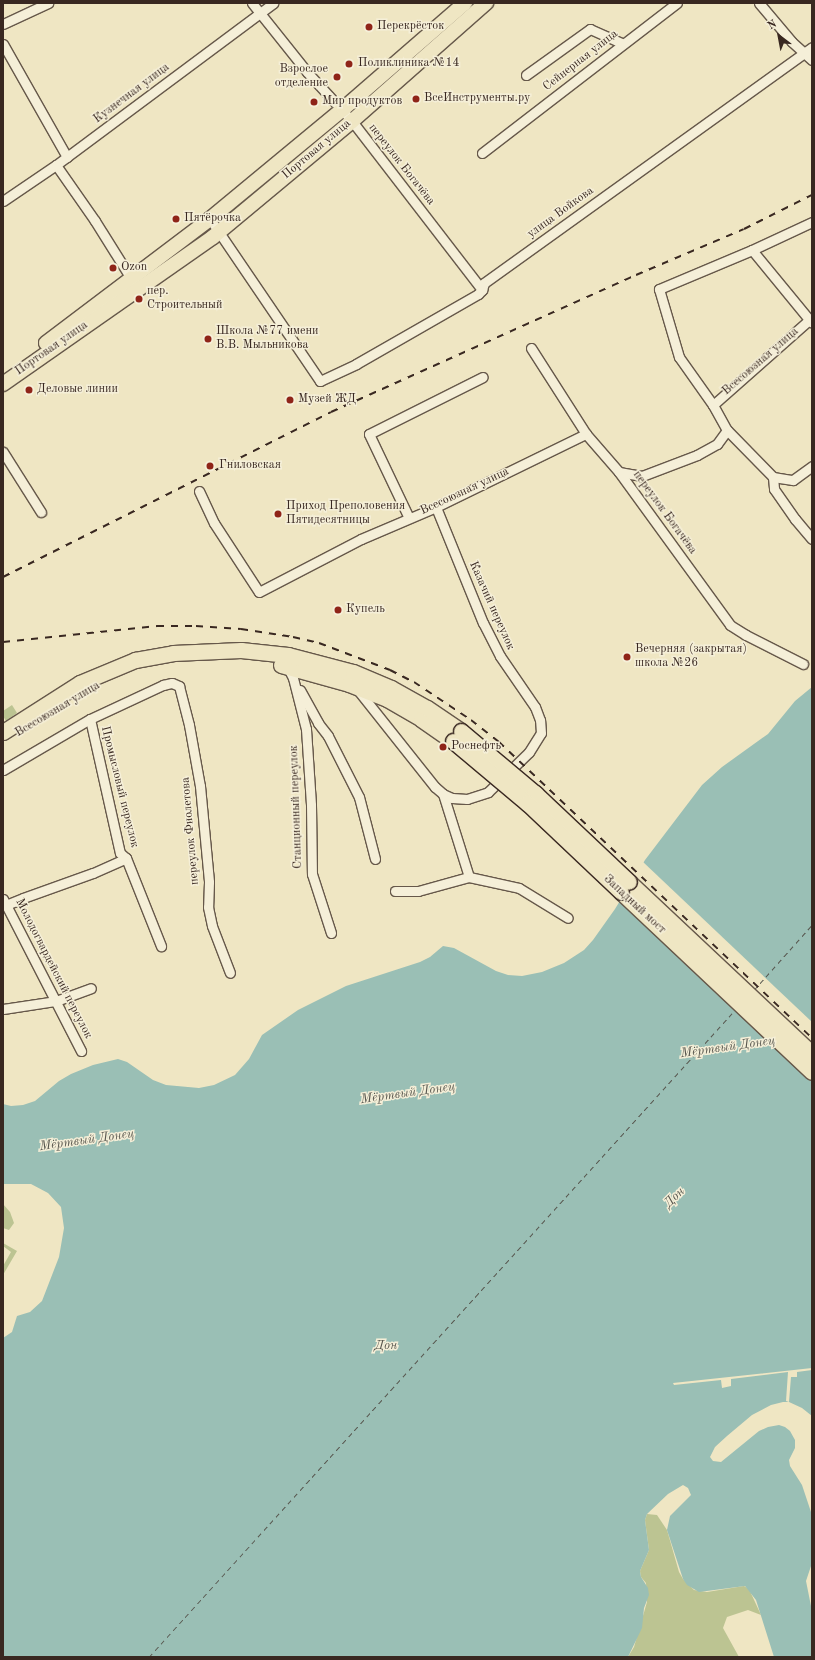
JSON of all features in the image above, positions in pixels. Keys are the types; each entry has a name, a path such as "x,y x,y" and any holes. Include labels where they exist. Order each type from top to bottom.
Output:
{"highway":[{"name":"Всесоюзная улица","path":"3,732 80,682 135,660 173,653 241,650 288,655 353,672 364,685"},
{"name":"Всесоюзная улица","path":"3,744 87,691 139,669 174,663 211,660 242,660 286,665 364,685 391,688 427,708 457,736"},
{"name":"Западный мост","path":"457,736 535,793 812,1054"},
{"name":"Западный мост","path":"457,736 812,1072"}],"main road":[{"name":"Портовая улица","path":"3,374 132,280 210,219 343,109 465,3"},
{"name":"Портовая улица","path":"3,384 219,232 352,121 486,3"}],"street":[{"path":"3,24 48,3"},
{"name":"переулок Богачёва","path":"252,3 307,72 343,109 482,290"},
{"name":"Кузнечная улица","path":"3,201 67,157 273,3"},
{"name":"Сейнерная улица","path":"482,153 677,3"},
{"path":"759,3 803,54 812,60"},
{"path":"526,75 590,29 623,44"},
{"path":"3,44 67,157"},
{"name":"улица Войкова","path":"219,232 320,381 356,364 426,325 482,290 484,283 812,47"},
{"path":"56,165 95,221 132,280"},
{"path":"210,219 219,232"},
{"path":"812,222 752,250 659,289 679,357 713,405 727,430 773,477 793,480 812,466"},
{"path":"752,250 811,322"},
{"name":"Всесоюзная улица","path":"713,405 811,322"},
{"name":"переулок Богачёва","path":"531,348 586,434 619,472 730,625 746,635 803,664"},
{"path":"409,518 369,434 483,377"},
{"path":"619,472 642,476 649,474 697,455 717,444 727,430"},
{"name":"Всесоюзная улица","path":"200,491 214,523 259,592 361,539 436,507 586,434"},
{"path":"3,452 42,512"},
{"path":"773,477 774,488 795,520 812,538"},
{"name":"Казачий переулок","path":"436,507 483,622 500,656 535,707 540,720 541,733 529,752 488,792 467,799 452,798 443,794"},
{"name":"Станционный переулок","path":"286,665 318,723 328,736 359,797 376,859"},
{"name":"Станционный переулок","path":"294,678 306,728 311,805 312,874 331,933"},
{"name":"переулок Фиолетова","path":"90,719 163,685 172,684 179,686 189,725 200,786 209,882 208,907 212,926 230,973"},
{"path":"364,685 435,787 443,794 469,877"},
{"path":"3,770 90,719"},
{"name":"Промысловый переулок","path":"90,719 120,853 126,858 161,946"},
{"name":"Промысловый переулок","path":"5,902 23,898 93,873 126,858"},
{"path":"395,891 418,892 469,877 519,888 568,918"},
{"name":"Молодогвардейский переулок","path":"5,902 81,1051"},
{"path":"3,1009 56,1001 90,988"}],"green space":[{"path":"12,705 17,713 6,721 3,716 3,711"},
{"path":"3,1204 10,1212 14,1223 9,1230 3,1228"},
{"path":"3,1243 17,1251 3,1275 3,1266 11,1252 3,1246"},
{"path":"647,1514 657,1515 667,1530 679,1572 683,1579 694,1590 707,1592 744,1586 749,1589 761,1615 748,1610 727,1617 723,1628 739,1657 628,1657 634,1647 647,1602 646,1583 641,1577 640,1571 649,1550 645,1520"}],"water":[{"name":"Дон","path":"812,687 812,1416 802,1408 789,1402 771,1405 752,1415 727,1436 715,1447 710,1457 713,1461 721,1462 759,1431 768,1427 779,1425 785,1427 790,1431 795,1440 795,1448 789,1460 790,1466 802,1485 812,1515 812,1563 806,1581 812,1611 812,1657 774,1657 756,1600 745,1586 699,1592 687,1585 683,1579 667,1530 670,1516 691,1495 688,1488 683,1485 668,1494 647,1514 645,1520 649,1550 640,1571 641,1577 648,1588 649,1595 644,1608 642,1628 628,1657 3,1657 3,1338 12,1332 17,1316 30,1312 42,1301 59,1257 64,1228 61,1207 48,1193 31,1184 3,1184 3,1104 11,1106 23,1105 35,1101 59,1081 71,1074 93,1065 118,1059 127,1062 153,1080 166,1085 199,1088 214,1085 235,1075 249,1059 262,1035 298,1010 346,986 420,962 430,957 443,946 454,948 496,971 508,975 522,976 542,972 564,963 584,950 593,940 615,909 645,860 702,785 722,767 768,734 795,701"}],"pier":[{"path":"642,861 812,1022 812,1080 619,899"},
{"path":"812,1368 812,1370 797,1372 797,1377 791,1377 789,1402 786,1401 788,1372 731,1379 731,1386 722,1388 721,1380 674,1385 673,1383"}],"ferry route":[{"path":"754,990 812,925"},
{"path":"149,1657 735,1010"}],"railway":[{"path":"3,577 331,412 636,275 744,229 812,195"},
{"path":"3,642 157,626 196,626 241,629 293,637 319,643 390,670 414,682 471,720 499,742 812,1038"}],"place":[{"name":"Перекрёсток","path":"369,27"},
{"name":"Поликлиника №14","path":"349,64"},
{"name":"Взрослое отделение","path":"337,77"},
{"name":"ВсеИнструменты.ру","path":"416,99"},
{"name":"Мир продуктов","path":"314,102"},
{"name":"Пятёрочка","path":"176,219"},
{"name":"Ozon","path":"113,268"},
{"name":"пер. Строительный","path":"139,299"},
{"name":"Школа №77 имени В.В. Мыльникова","path":"208,339"},
{"name":"Деловые линии","path":"29,390"},
{"name":"Музей ЖД","path":"290,400"},
{"name":"Гниловская","path":"210,466"},
{"name":"Приход Преполовения Пятидесятницы","path":"278,514"},
{"name":"Купель","path":"338,610"},
{"name":"Вечерняя (закрытая) школа №26","path":"627,657"},
{"name":"Роснефть","path":"443,747"}],"water label":[{"name":"Мёртвый Донец","path":"728,1048"},
{"name":"Мёртвый Донец","path":"408,1094"},
{"name":"Мёртвый Донец","path":"87,1141"}]}
